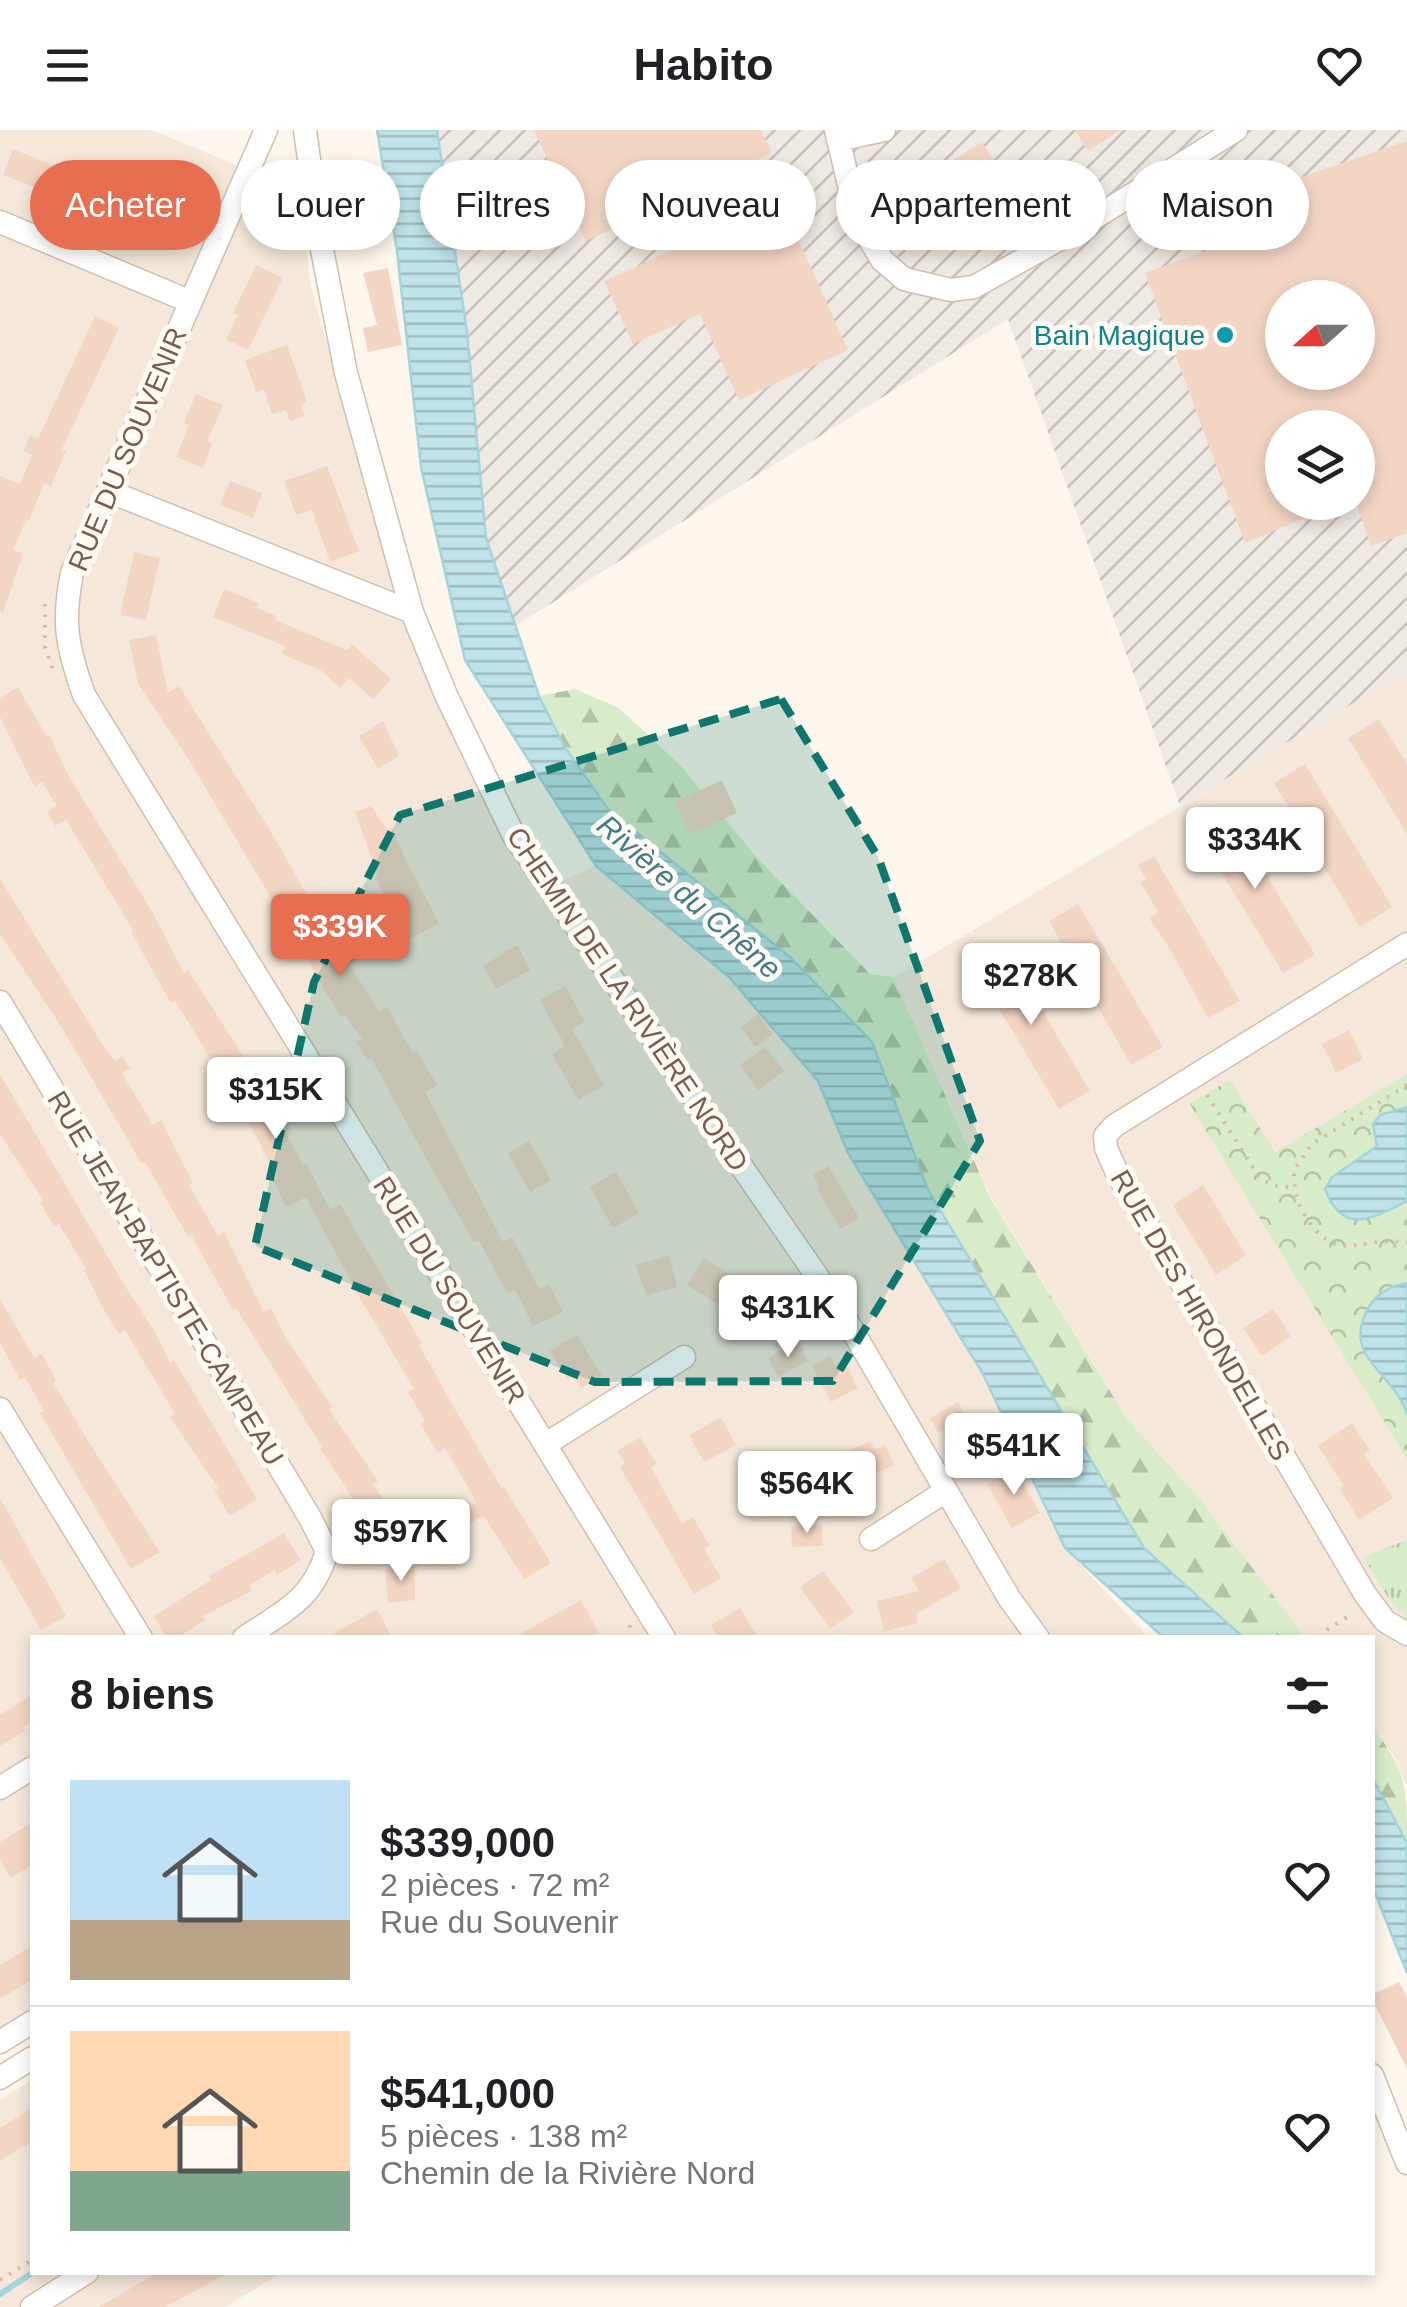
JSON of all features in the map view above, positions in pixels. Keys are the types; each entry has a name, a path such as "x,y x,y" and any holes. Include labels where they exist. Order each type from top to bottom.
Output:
{"street":[{"name":"RUE DU SOUVENIR","path":"266,130 72,572 64,610 66,644 84,695 661,1635"},
{"name":"CHEMIN DE LA RIVIÈRE NORD","path":"305,130 319,234 346,373 412,612 446,695 514,836 841,1311 1009,1598 1036,1635"},
{"path":"884,130 837,135 857,218 882,260 904,280 950,290 974,287 1236,130"},
{"path":"0,222 191,302"},
{"path":"108,491 412,612"},
{"name":"RUE DES HIRONDELLES","path":"1407,944 1194,1075 1114,1126 1105,1136 1118,1175 1365,1594 1385,1621 1407,1634"},
{"name":"RUE JEAN-BAPTISTE-CAMPEAU","path":"0,1002 309,1516 326,1551 319,1578 303,1596 248,1635"},
{"path":"546,1444 684,1356"},
{"path":"0,1409 139,1635"},
{"path":"870,1539 946,1491"},
{"path":"0,1788 30,1769"},
{"path":"0,2042 30,2023"},
{"path":"0,2078 30,2059"},
{"path":"1375,2082 1407,2164"},
{"path":"32,2307 82,2275"}],"path":[{"path":"46,602 45,647 55,677"},
{"path":"1194,1075 1260,1177 1272,1185 1294,1188"},
{"path":"1406,1240 1334,1246 1320,1238 1299,1208 1294,1170 1312,1144 1407,1085"},
{"path":"629,1635 630,1623"},
{"path":"0,2280 30,2261"}],"highlighted area":[{"path":"781,699 878,857 980,1141 833,1381 595,1382 255,1246 314,982 400,815"}],"shaded area":[{"path":"0,130 152,130 241,167 241,250 306,250 311,288 375,513 543,889 596,866 729,977 818,1081 848,1153 983,1374 1065,1548 1146,1635 30,1635 30,2016 0,2035"},
{"path":"437,130 1407,130 1407,671 1180,806 1008,319 515,626 486,538 467,332 455,250 585,250 585,160 441,160"},
{"path":"1407,671 1407,1786 1392,1753 1375,1730 1375,1635 1303,1635 1200,1499 1128,1420 992,1199 893,978"},
{"path":"30,2081 30,2275 278,2275 225,2307 0,2307 0,2100"}],"green space":[{"path":"575,689 619,708 680,765 759,860 870,974 893,977 991,1199 1128,1420 1200,1499 1303,1635 1241,1635 1144,1548 928,1190 872,1042 791,958 608,809 564,746 539,696"},
{"path":"1407,1074 1407,1459 1189,1103 1230,1080 1275,1152"},
{"path":"1407,1540 1407,1618 1393,1605 1363,1557"},
{"path":"1375,1730 1403,1781 1407,1843 1375,1781"}],"water":[{"name":"Rivière du Chêne","path":"377,130 437,130 441,160 420,160 420,250 455,250 467,332 486,538 539,696 564,746 608,809 791,958 872,1042 928,1190 1144,1548 1241,1635 1161,1635 1065,1548 983,1374 848,1153 818,1081 729,977 596,866 465,660 421,467 397,250 400,250 400,160 382,160"},
{"path":"1407,1107 1407,1201 1371,1217 1350,1218 1341,1214 1325,1189 1332,1177 1377,1146 1373,1124 1380,1115"},
{"path":"1407,1283 1407,1415 1401,1400 1372,1364 1361,1339 1362,1324 1372,1302 1385,1291"},
{"path":"1375,1783 1407,1843 1407,1973 1375,1893"}],"building":[{"path":"534,130 761,130 772,153 757,160 605,160 605,232 586,241 585,160 548,160"},
{"path":"1075,130 1121,130 1088,151"},
{"name":"Bain Magique","path":"1407,141 1407,533 1371,546 1362,520 1375,520 1375,410 1265,410 1265,520 1300,520 1245,543 1145,273 1208,250 1309,250 1309,174"},
{"path":"982,142 993,160 953,160"},
{"path":"13,149 40,160 30,160 30,186 3,175"},
{"path":"673,250 803,250 848,350 739,400 700,314 633,344 604,281"},
{"path":"256,265 283,278 248,350 226,339 238,315 233,313"},
{"path":"388,268 402,345 368,352 363,328 377,325 363,273"},
{"path":"95,316 119,328 62,449 66,451 51,486 44,483 13,550 23,553 3,613 0,476 20,484 32,455 23,451 30,435 38,439"},
{"path":"287,345 307,402 301,404 305,416 290,421 286,410 272,414 264,390 256,392 245,360"},
{"path":"196,394 223,405 207,442 212,444 203,468 176,457"},
{"path":"327,466 359,551 330,562 312,510 296,515 284,481"},
{"path":"230,481 262,493 253,518 220,505"},
{"path":"134,552 160,558 146,620 120,615"},
{"path":"224,589 259,603 257,608 276,616 275,620 347,650 352,644 391,679 373,699 349,678 340,688 322,671 282,654 285,646 213,617"},
{"path":"156,635 168,693 179,686 273,835 330,936 337,932 355,961 350,965 379,1012 387,1007 413,1053 417,1051 437,1085 425,1092 503,1242 512,1237 539,1289 549,1284 563,1312 533,1326 515,1289 507,1293 479,1240 474,1242 371,1058 367,1060 357,1042 362,1039 345,1015 341,1017 273,897 138,684 129,640"},
{"path":"18,687 150,908 184,973 188,970 247,1062 330,1210 340,1204 502,1489 551,1563 524,1579 484,1516 466,1525 459,1510 477,1503 445,1448 438,1453 420,1424 425,1421 408,1392 414,1389 306,1197 286,1207 273,1180 278,1178 244,1113 240,1115 226,1092 230,1090 175,1001 171,1003 133,930 66,820 55,826 47,812 57,806 42,782 34,786 0,717 0,698"},
{"path":"1379,719 1407,764 1407,834 1348,738"},
{"path":"383,721 399,756 378,769 359,736"},
{"path":"1305,764 1392,907 1360,927 1274,783"},
{"path":"722,780 737,813 690,834 675,802"},
{"path":"371,806 387,830 392,827 439,923 408,940 375,878 378,876 355,812"},
{"path":"1227,811 1315,955 1283,973 1196,831"},
{"path":"1154,856 1240,1001 1208,1018 1149,918 1158,912 1140,882 1146,879 1138,865"},
{"path":"0,879 106,1050 115,1061 122,1056 130,1069 122,1073 153,1125 161,1120 193,1183 189,1185 218,1236 224,1232 264,1312 271,1308 284,1335 332,1407 329,1409 378,1481 373,1484 400,1526 379,1539 0,934"},
{"path":"1078,904 1163,1047 1131,1065 1049,921"},
{"path":"517,945 530,970 496,989 483,966"},
{"path":"1004,946 1090,1091 1059,1109 973,965"},
{"path":"565,986 585,1022 572,1029 604,1085 578,1100 552,1054 565,1046 540,1000"},
{"path":"758,1014 773,1034 755,1047 741,1027"},
{"path":"1349,1030 1363,1059 1336,1073 1322,1044"},
{"path":"765,1047 784,1071 758,1090 740,1065"},
{"path":"0,1074 170,1362 174,1360 257,1499 230,1516 214,1490 218,1488 170,1417 175,1414 125,1330 119,1334 86,1269 59,1224 54,1227 40,1202 43,1200 0,1134"},
{"path":"529,1141 551,1180 530,1192 508,1153"},
{"path":"828,1166 859,1218 841,1229 813,1175"},
{"path":"616,1172 639,1213 613,1228 590,1187"},
{"path":"1203,1185 1246,1255 1216,1275 1173,1205"},
{"path":"669,1256 677,1287 647,1295 635,1265"},
{"path":"704,1258 735,1278 760,1315 737,1331 720,1306 687,1285"},
{"path":"0,1299 34,1358 42,1354 56,1380 53,1382 160,1552 131,1569 40,1413 44,1411 25,1377 20,1380 0,1343"},
{"path":"1273,1309 1291,1336 1262,1356 1243,1328"},
{"path":"577,1335 602,1376 581,1388 573,1375 567,1379 550,1351"},
{"path":"798,1342 808,1361 778,1377 768,1358"},
{"path":"830,1356 837,1369 846,1364 858,1388 831,1402 812,1366"},
{"path":"958,1402 966,1416 938,1432 930,1418"},
{"path":"721,1417 736,1445 704,1462 689,1435"},
{"path":"1352,1423 1370,1451 1364,1454 1393,1498 1359,1520 1340,1489 1344,1486 1318,1446"},
{"path":"640,1437 657,1464 651,1467 682,1524 693,1517 709,1545 704,1549 721,1578 694,1594 620,1467 625,1464 617,1451"},
{"path":"870,1441 874,1450 885,1445 894,1465 861,1480 848,1451"},
{"path":"815,1464 842,1478 828,1508 800,1494"},
{"path":"1015,1469 1040,1513 1012,1528 987,1484"},
{"path":"0,1498 66,1616 41,1630 0,1558"},
{"path":"822,1525 823,1546 792,1547 791,1526"},
{"path":"284,1533 301,1560 277,1575 274,1570 249,1586 252,1591 203,1616 205,1620 182,1635 165,1635 154,1616 211,1580 209,1576"},
{"path":"944,1559 961,1588 916,1614 918,1623 884,1631 877,1601 919,1591 911,1578"},
{"path":"415,1567 415,1600 388,1603 385,1569"},
{"path":"823,1571 854,1612 830,1629 800,1587"},
{"path":"581,1600 599,1633 595,1635 518,1635"},
{"path":"740,1608 756,1635 716,1635 711,1625"},
{"path":"377,1609 390,1635 331,1635"},
{"path":"30,1696 30,1723 23,1727 25,1731 0,1746 0,1715"},
{"path":"30,1823 30,1866 11,1878 0,1860 0,1842"},
{"path":"30,1947 30,1981 0,1999 0,1965"},
{"path":"1399,1982 1407,1997 1407,2069 1375,2005 1375,1994"},
{"path":"30,2109 30,2142 0,2161 0,2128"},
{"path":"153,2275 224,2275 165,2307 99,2307"}],"waterway":[{"path":"0,2294 29,2275"}],"place":[{"name":"Bain Magique","path":"1225,335"}]}
